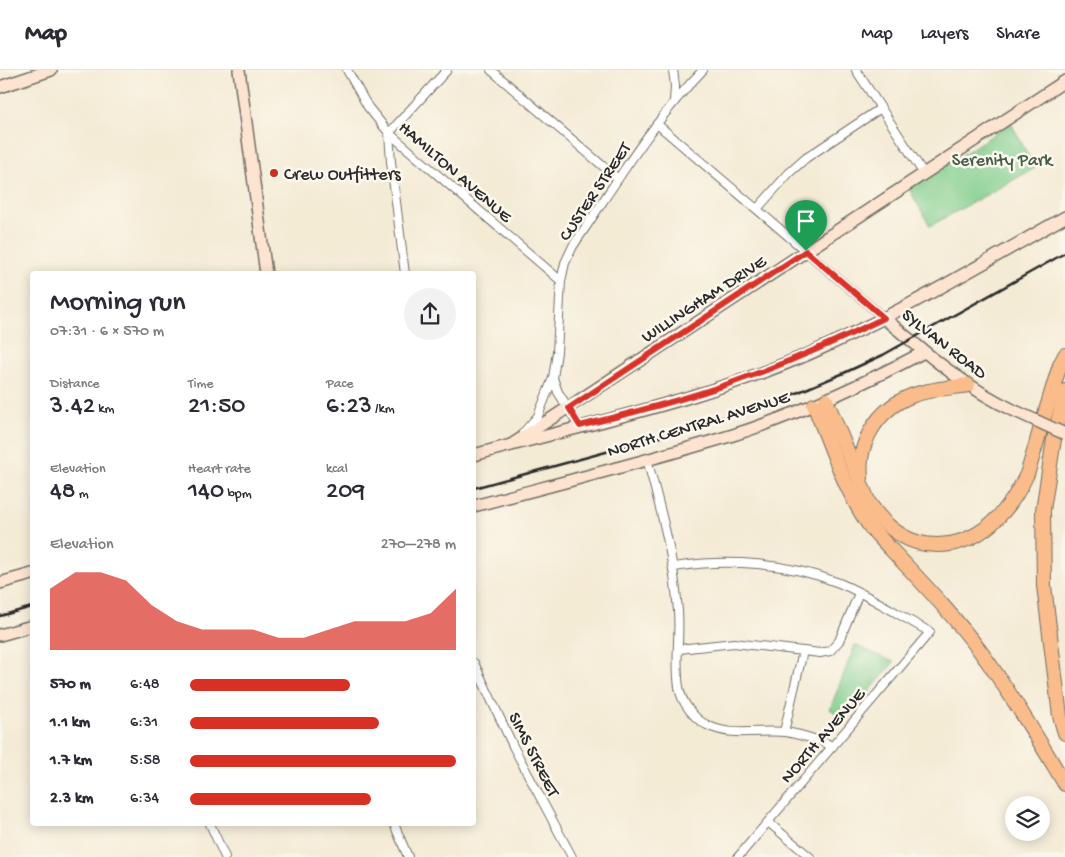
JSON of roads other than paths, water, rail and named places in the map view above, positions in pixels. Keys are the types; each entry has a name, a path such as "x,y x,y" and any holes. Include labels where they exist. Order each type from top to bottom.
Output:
{"highway":[{"path":"820,403 877,516 901,536 916,542 947,545 976,536 988,528 1009,505 1027,474 1060,365 1065,355"},
{"path":"862,486 860,470 864,443 874,425 888,409 913,395 968,385"},
{"path":"1065,391 1054,439 1042,510 1044,586 1060,716 1065,733"},
{"path":"820,403 854,501 862,516 949,612 984,656 1015,702 1065,784"}],"street":[{"path":"0,87 51,70"},
{"path":"239,70 266,271"},
{"name":"HAMILTON AVENUE","path":"347,70 368,107 389,133 561,281"},
{"path":"405,271 389,133 447,70"},
{"path":"491,70 618,179"},
{"path":"673,70 674,102"},
{"name":"CUSTER STREET","path":"511,445 538,416 554,378 561,281 565,263 573,246 657,124 702,70"},
{"path":"856,70 924,174"},
{"name":"WILLINGHAM DRIVE","path":"511,445 1065,82"},
{"path":"757,209 789,173 806,158 881,108"},
{"path":"657,124 884,318"},
{"path":"476,454 678,400 733,383 810,353 884,318 1064,218"},
{"name":"SYLVAN ROAD","path":"884,318 950,373 968,385 1012,410 1065,434"},
{"name":"NORTH CENTRAL AVENUE","path":"476,505 734,434 820,403 924,352"},
{"path":"554,378 558,392 580,426"},
{"path":"647,459 667,530 674,567 679,614 678,688 683,701 691,713 706,725 721,731 733,733 784,732 833,746"},
{"path":"674,567 724,562 781,567 813,574 859,592 839,640 830,651 820,654 734,643 679,649"},
{"path":"0,583 30,575"},
{"name":"NORTH AVENUE","path":"738,857 930,632 859,592"},
{"path":"0,635 30,627"},
{"path":"784,732 803,652"},
{"name":"SIMS STREET","path":"476,667 514,748 572,857"},
{"path":"768,822 810,857"},
{"path":"211,826 225,857"},
{"path":"395,826 408,857"}],"railway":[{"path":"476,487 650,440 782,399 883,355 1065,253"},
{"path":"0,616 30,608"}],"place":[{"name":"Crew Outfitters","path":"274,173"}],"park label":[{"name":"Serenity Park","path":"1002,159"}]}
